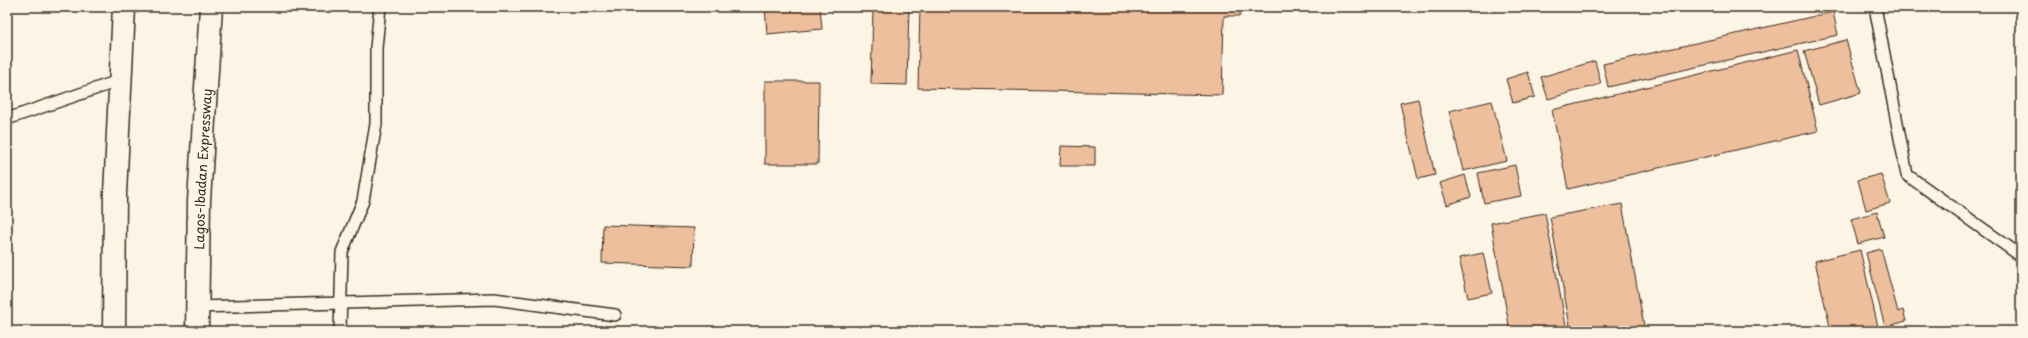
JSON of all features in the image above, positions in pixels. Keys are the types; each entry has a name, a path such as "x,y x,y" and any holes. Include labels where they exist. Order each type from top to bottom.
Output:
{"highway":[{"path":"114,331 115,194 124,7"},
{"name":"Lagos-Ibadan Expressway","path":"197,331 199,200 211,7"}],"lane":[{"path":"340,331 342,252 363,201 376,124 376,48 380,7"},
{"path":"1875,7 1907,175 2021,256"},
{"path":"7,119 121,80"},
{"path":"197,307 340,304 494,298 615,315"}],"building":[{"path":"765,7 820,7 822,29 767,34"},
{"path":"873,7 909,7 907,85 871,84"},
{"path":"920,7 1240,7 1240,16 1224,16 1222,95 918,88"},
{"path":"1833,12 1838,35 1608,87 1603,64"},
{"path":"1846,40 1861,93 1819,105 1804,51"},
{"path":"1798,50 1818,131 1568,189 1552,110"},
{"path":"1595,61 1601,84 1548,99 1541,77"},
{"path":"1528,72 1535,97 1513,103 1506,79"},
{"path":"765,81 819,81 818,164 765,164"},
{"path":"1418,99 1435,175 1418,179 1400,103"},
{"path":"1492,101 1507,161 1463,171 1449,111"},
{"path":"1061,146 1095,147 1095,166 1060,166"},
{"path":"1515,165 1521,196 1484,203 1478,173"},
{"path":"1881,174 1890,203 1866,210 1858,180"},
{"path":"1465,175 1471,197 1447,205 1440,183"},
{"path":"1622,204 1645,331 1571,331 1550,217"},
{"path":"1877,212 1884,237 1858,244 1851,219"},
{"path":"1545,213 1567,331 1510,331 1491,223"},
{"path":"603,225 694,228 693,266 602,263"},
{"path":"1881,249 1898,312 1903,310 1906,321 1885,327 1866,253"},
{"path":"1860,250 1879,331 1831,331 1815,261"},
{"path":"1483,253 1492,293 1468,298 1459,258"},
{"path":"1901,327 1902,331 1886,331"}]}
